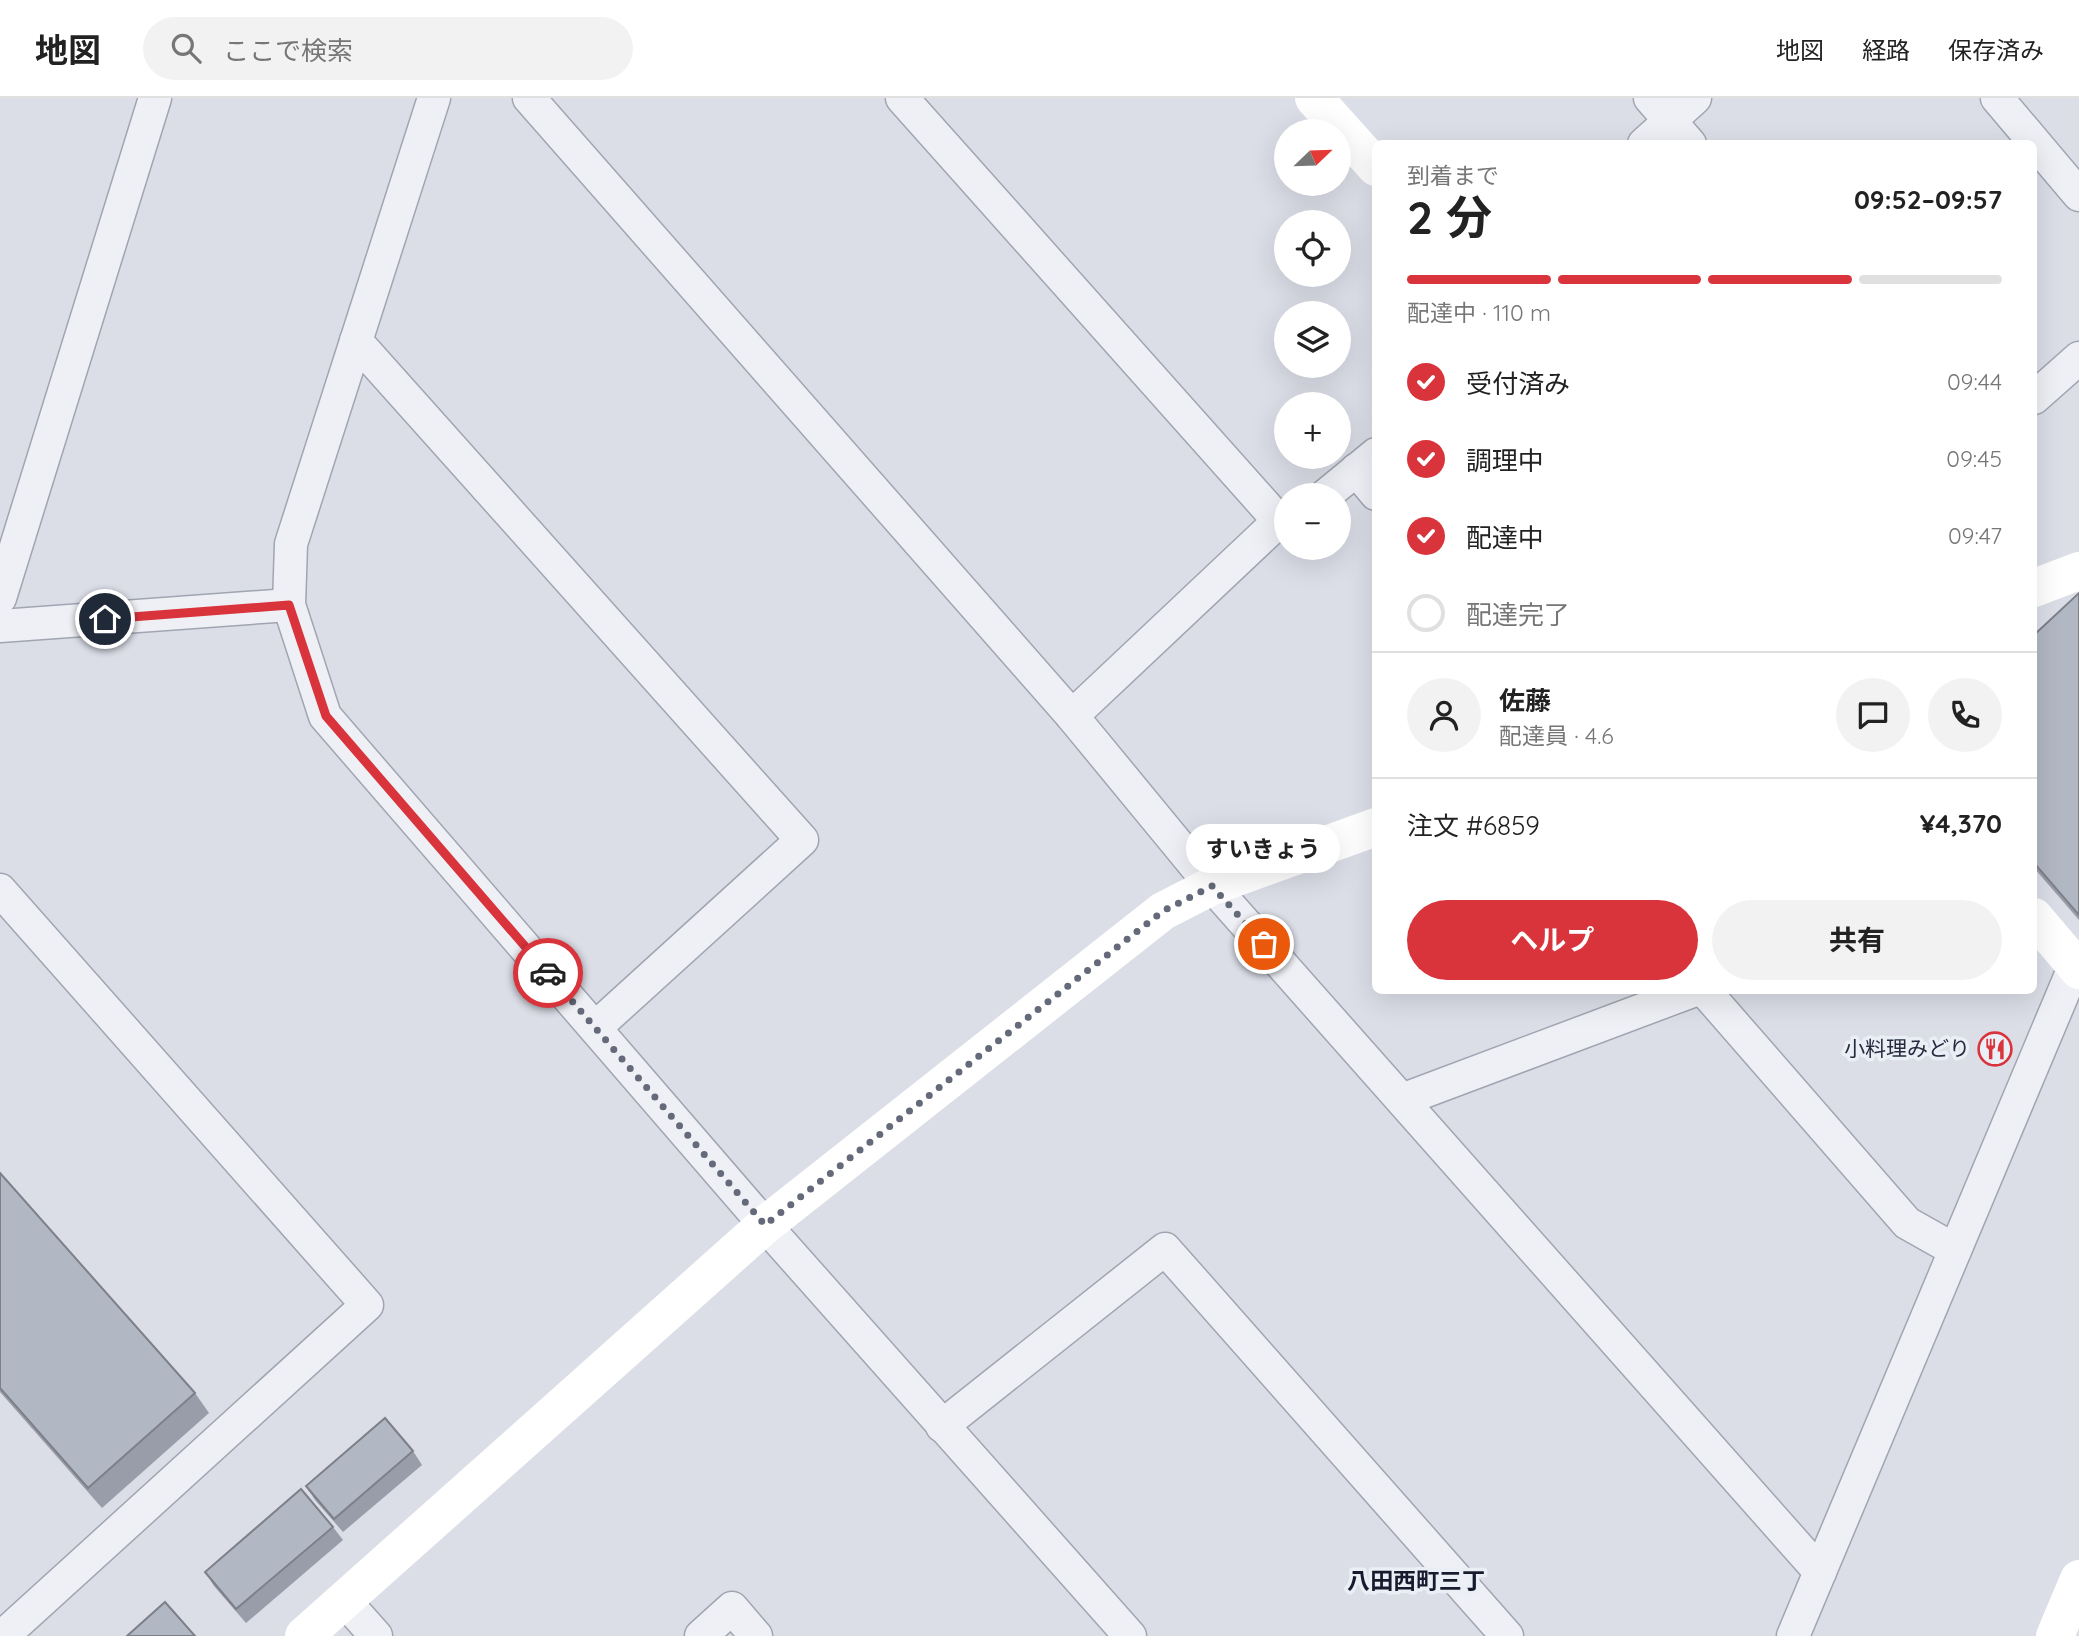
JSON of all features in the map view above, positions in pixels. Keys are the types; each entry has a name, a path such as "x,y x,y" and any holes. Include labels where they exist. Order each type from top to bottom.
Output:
{"street":[{"path":"0,598 155,98"},
{"path":"434,98 291,544 289,605 326,716 765,1225 1130,1636"},
{"path":"529,98 1072,716 1212,886 1820,1572"},
{"path":"902,98 1274,510"},
{"path":"1314,98 1372,163"},
{"path":"1649,140 1695,98"},
{"path":"1997,98 2033,140"},
{"path":"2037,145 2079,195"},
{"path":"356,341 802,840 595,1028"},
{"path":"2037,395 2079,358"},
{"path":"1349,483 1369,473"},
{"path":"1072,716 1274,528"},
{"path":"2037,587 2079,571"},
{"path":"0,626 289,605"},
{"path":"304,1636 765,1225 1163,911 1212,886 1372,828"},
{"path":"0,890 367,1305 3,1636"},
{"path":"1793,1636 2077,967 2037,920"},
{"path":"1402,1100 1684,994"},
{"path":"1707,994 1907,1223 1955,1250"},
{"path":"942,1426 1166,1249 1507,1636"},
{"path":"2055,1636 2079,1579"},
{"path":"344,1600 376,1636"},
{"path":"701,1636 732,1608 756,1636"}],"building":[{"path":"2079,593 2079,915 2037,866 2037,632"},
{"path":"0,1173 195,1393 88,1488 0,1388"},
{"path":"385,1418 413,1451 334,1519 306,1486"},
{"path":"301,1489 333,1527 236,1609 205,1572"},
{"path":"165,1602 195,1636 127,1636"}],"way so far":[{"path":"548,973 765,1225 1163,911 1212,886 1264,944"}],"place":[{"name":"すいきょう","path":"1264,944"},
{"name":"小料理みどり","path":"1995,1049"}],"district":[{"name":"八田西町三丁","path":"1416,1581"}],"route":[{"path":"105,619 289,605 326,716 548,973"}]}
